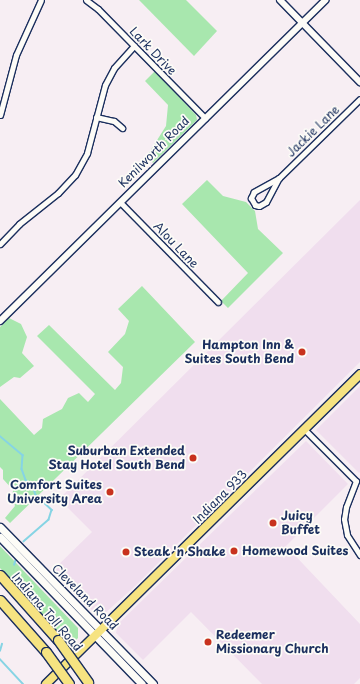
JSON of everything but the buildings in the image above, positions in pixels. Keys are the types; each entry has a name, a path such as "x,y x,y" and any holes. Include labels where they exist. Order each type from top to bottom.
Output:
{"highway":[{"name":"Indiana Toll Road","path":"0,575 58,640 89,683"},
{"path":"0,600 46,652 69,684"},
{"path":"0,607 21,623"}],"main road":[{"name":"Indiana 933","path":"46,684 305,430 360,374"},
{"name":"Cleveland Road","path":"0,527 153,684"},
{"name":"Cleveland Road","path":"0,537 142,684"}],"street":[{"path":"0,115 16,55 41,0"},
{"name":"Lark Drive","path":"86,0 205,118"},
{"path":"280,0 360,82"},
{"name":"Kenilworth Road","path":"0,321 325,0"},
{"path":"0,244 19,224 58,193 75,175 87,153 100,96 109,76 134,46"},
{"name":"Jackie Lane","path":"279,178 266,202 259,206 255,205 251,198 254,192 279,178 360,99"},
{"path":"96,117 114,121 122,128"},
{"name":"Alou Lane","path":"120,202 218,302"},
{"path":"305,430 358,480 346,507 344,519 347,535 360,555"}],"shaded area":[{"path":"360,200 360,362 133,588 104,614 95,613 52,571 92,532 59,499"},
{"path":"360,386 360,472 359,473 316,430"},
{"path":"306,441 348,484 286,546 360,624 360,678 354,684 262,684 191,612 143,660 116,633 118,624"}],"green space":[{"path":"139,0 186,0 217,31 194,56"},
{"path":"155,71 196,115 197,120 153,163 147,156 166,126 168,105 145,81"},
{"path":"207,180 223,196 246,202 255,211 258,229 283,253 228,308 221,301 248,273 182,204"},
{"path":"142,286 195,342 10,523 5,518 15,506 12,499 13,490 3,479 3,470 0,467 0,399 34,435 42,428 43,419 62,409 68,398 79,393 88,402 95,394 37,336 49,325 115,390 121,383 123,367 108,352 125,334 129,321 118,309"},
{"path":"9,318 21,324 27,337 22,353 34,366 20,378 14,377 0,387 0,327"},
{"path":"0,546 78,628 78,638 70,646 0,568"}],"waterway":[{"path":"0,436 23,455 22,469 26,480 34,489 36,495 52,510 49,520 24,542"},
{"path":"14,565 16,559"},
{"path":"0,651 2,644"},
{"path":"0,659 23,684"}],"place":[{"name":"Hampton Inn & Suites South Bend","path":"302,352"},
{"name":"Suburban Extended Stay Hotel South Bend","path":"193,458"},
{"name":"Comfort Suites University Area","path":"110,492"},
{"name":"Juicy Buffet","path":"273,523"},
{"name":"Homewood Suites","path":"234,551"},
{"name":"Steak 'n Shake","path":"126,552"},
{"name":"Redeemer Missionary Church","path":"208,642"}]}
